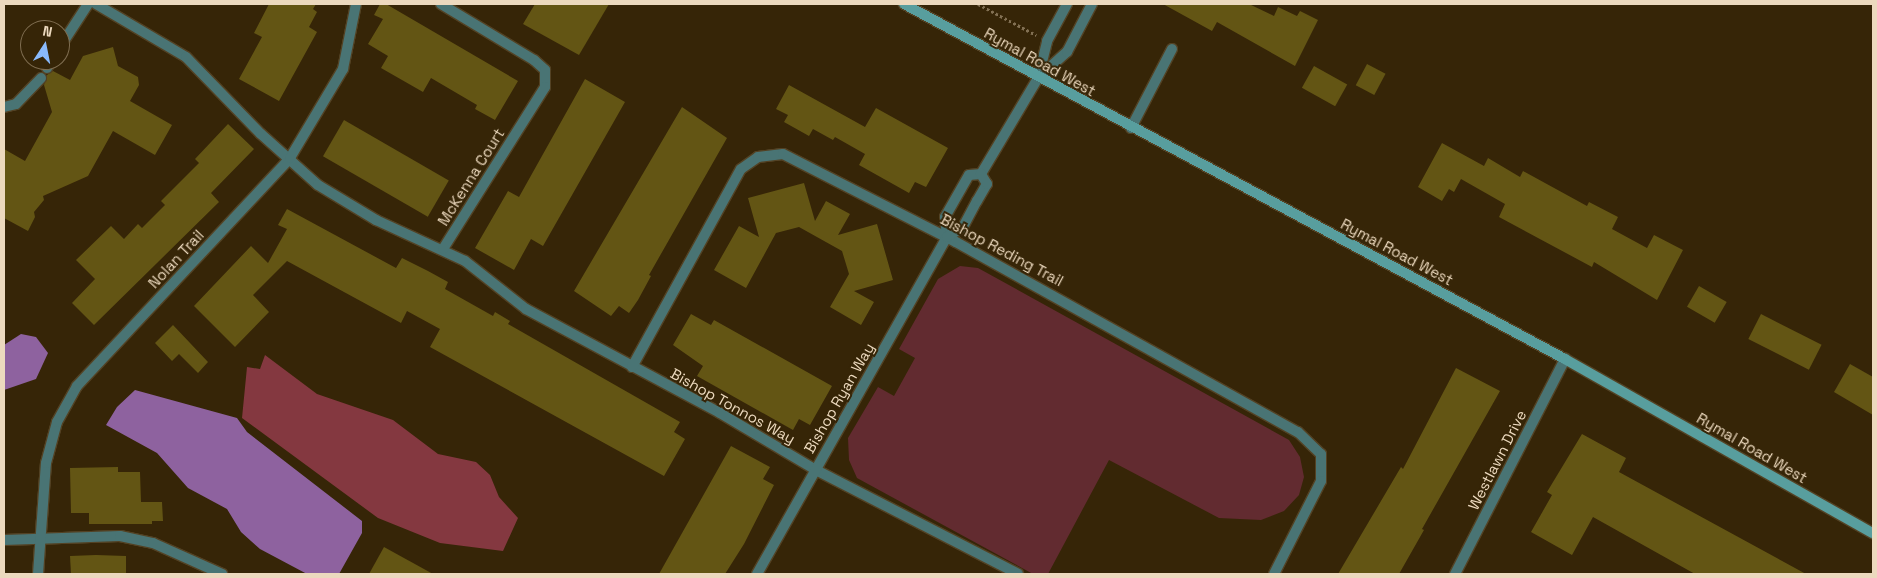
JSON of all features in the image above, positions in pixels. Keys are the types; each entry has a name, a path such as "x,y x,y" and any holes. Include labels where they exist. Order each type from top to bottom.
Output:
{"main road":[{"name":"Rymal Road West","path":"904,4 1131,128 1565,359 1873,533"}],"street":[{"path":"70,32 88,4"},
{"name":"McKenna Court","path":"96,4 186,57 261,134 318,185 367,215 442,249 545,87 544,70 534,60 441,4"},
{"name":"Nolan Trail","path":"38,574 46,463 57,422 77,386 290,158 343,69 356,4"},
{"path":"1038,78 1048,41 1067,4"},
{"path":"1038,78 1067,52 1092,4"},
{"path":"1131,128 1172,49"},
{"path":"4,107 16,104 41,78"},
{"name":"Bishop Ryan Way","path":"981,174 1038,78"},
{"name":"Bishop Reding Trail","path":"632,367 740,169 758,158 784,154 947,237 1290,427 1321,454 1321,481 1274,574"},
{"name":"Bishop Ryan Way","path":"757,574 947,237 963,227 987,184 981,174"},
{"name":"Bishop Ryan Way","path":"947,237 945,216 969,175 981,174"},
{"name":"Bishop Tonnos Way","path":"442,249 465,261 526,309 720,413 816,470 1018,574"},
{"name":"Westlawn Drive","path":"1455,574 1565,359"},
{"path":"4,540 39,541 120,536 153,543 222,574"}],"path":[{"path":"978,4 1048,41"}],"shaded area":[{"path":"960,266 978,268 1289,440 1300,457 1304,477 1299,495 1284,511 1261,520 1219,518 1109,460 1048,574 1033,574 857,478 849,460 848,438 878,387 894,396 915,358 899,349 938,279"},
{"path":"21,334 36,337 48,353 36,379 4,390 4,345"},
{"path":"265,355 317,394 393,420 438,454 476,462 490,475 499,497 518,518 503,551 440,543 378,518 242,418 247,367 260,369"},
{"path":"135,390 237,418 247,432 362,521 362,533 339,574 307,574 260,549 241,532 227,509 188,488 157,453 106,425 117,407"}],"building":[{"path":"269,4 316,4 313,9 317,12 309,27 317,32 279,101 239,79 262,37 254,33"},
{"path":"380,4 386,4 518,81 495,120 475,109 477,105 431,78 423,92 381,68 388,56 368,44 383,19 374,15"},
{"path":"535,4 609,4 579,55 523,24"},
{"path":"1163,4 1249,4 1274,16 1278,7 1297,16 1300,11 1318,20 1295,66 1217,22 1212,31"},
{"path":"113,47 118,66 138,77 139,85 130,101 172,125 155,155 113,131 88,176 43,196 44,200 34,212 35,217 28,231 4,218 4,149 25,161 52,112 44,85 47,75 53,71 70,80 83,56"},
{"path":"1367,64 1386,74 1374,95 1356,85"},
{"path":"1314,66 1347,84 1335,106 1302,88"},
{"path":"585,79 625,102 543,246 531,239 514,270 475,248 508,191 519,197"},
{"path":"789,85 865,127 876,108 948,148 926,187 915,182 909,193 859,165 865,154 835,137 833,140 813,129 809,136 784,122 788,115 776,109"},
{"path":"682,107 727,138 649,275 651,276 638,300 629,313 619,306 611,316 574,291"},
{"path":"344,120 449,181 428,217 323,156"},
{"path":"228,124 254,149 211,193 219,202 94,325 72,303 95,279 76,260 111,226 124,239 138,224 142,228 165,205 161,201 199,163 195,159"},
{"path":"1442,143 1484,166 1488,158 1520,177 1523,171 1587,206 1589,202 1618,217 1612,229 1647,248 1654,235 1683,250 1657,300 1594,262 1592,267 1499,217 1505,204 1461,179 1454,192 1449,189 1442,201 1418,187"},
{"path":"804,183 815,221 826,201 850,214 838,235 877,224 893,280 854,291 874,302 861,325 830,307 849,274 842,251 799,227 776,233 746,288 714,270 739,226 759,237 748,198"},
{"path":"287,209 396,268 402,258 428,271 448,282 445,289 493,316 495,312 510,321 508,324 680,422 674,432 685,439 664,476 430,347 440,329 407,311 401,323 287,261 253,295 269,312 235,347 194,306 251,246 268,263 287,229 278,225"},
{"path":"1699,286 1727,302 1715,323 1687,307"},
{"path":"691,314 711,325 714,320 832,386 810,425 799,419 793,430 697,376 703,366 673,345"},
{"path":"1761,314 1822,345 1809,370 1748,339"},
{"path":"173,325 208,362 198,373 179,354 172,361 155,343"},
{"path":"1850,364 1873,377 1873,415 1834,392"},
{"path":"1456,368 1500,391 1422,529 1424,530 1399,574 1338,574 1401,467 1403,469"},
{"path":"1582,434 1626,458 1619,472 1806,574 1695,574 1593,517 1572,555 1531,532 1552,495 1547,492"},
{"path":"731,446 770,467 763,479 774,485 744,544 725,574 659,574"},
{"path":"118,467 118,472 140,472 141,502 162,502 163,521 152,521 152,524 89,524 89,513 71,513 70,468"},
{"path":"384,547 433,574 369,574"},
{"path":"70,556 126,556 126,574 71,574"}]}
